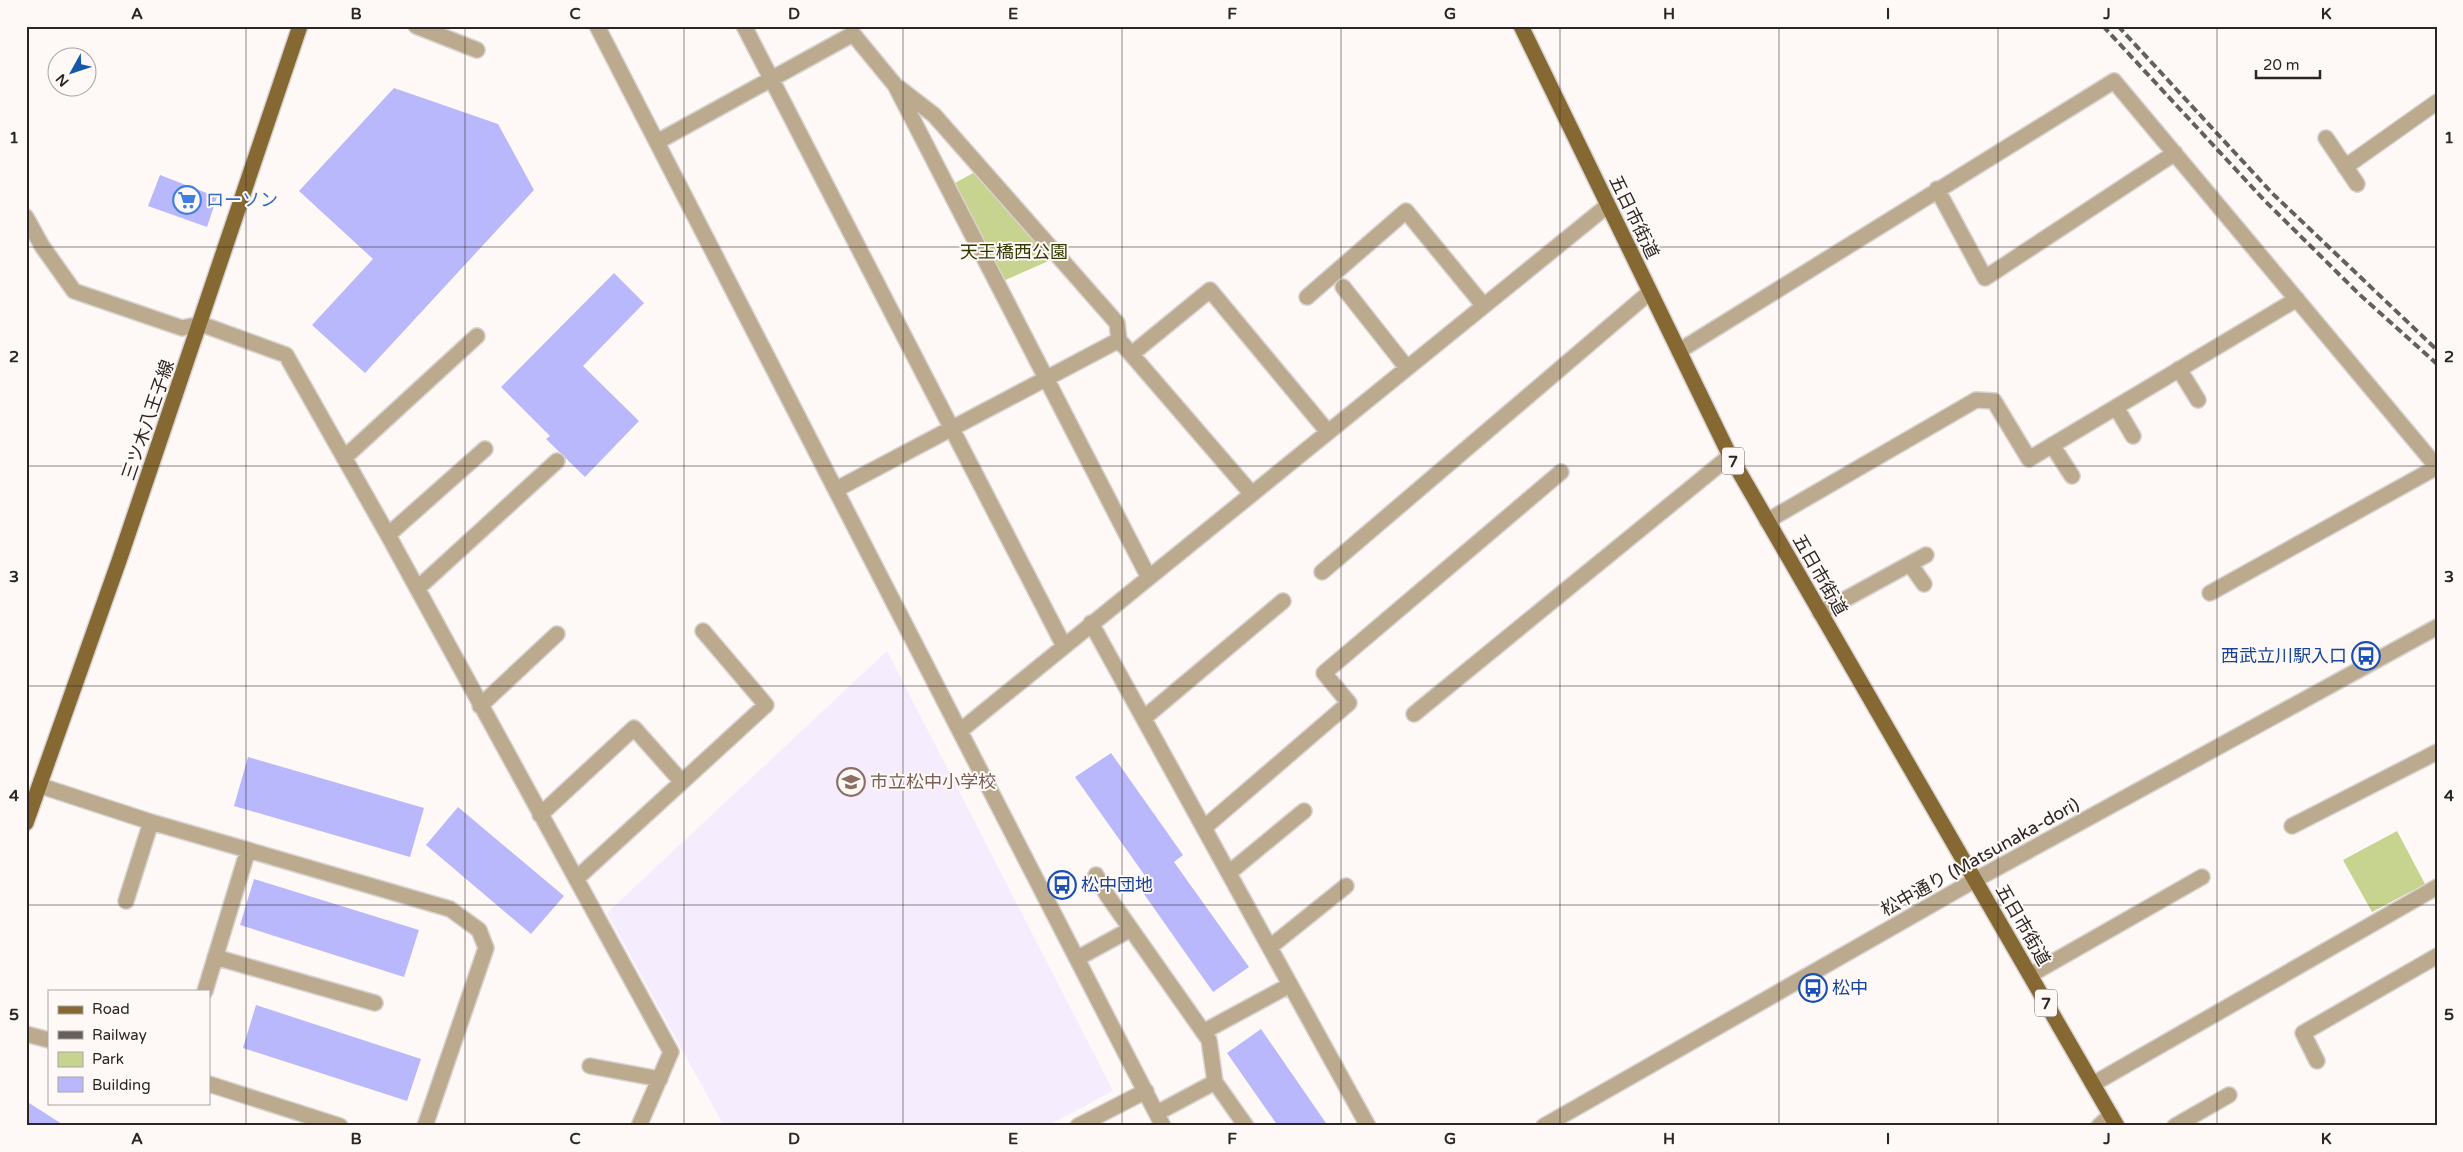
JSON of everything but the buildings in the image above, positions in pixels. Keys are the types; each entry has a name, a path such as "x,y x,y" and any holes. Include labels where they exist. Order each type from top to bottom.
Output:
{"main road":[{"name":"三ツ木八王子線","path":"26,823 41,786 201,324 300,26"},
{"name":"五日市街道","path":"1521,26 1730,456 2114,1121"}],"street":[{"path":"416,26 477,50"},
{"path":"597,26 837,489 1160,1120 1215,1082"},
{"path":"744,26 1064,646"},
{"path":"657,142 853,34 896,86 1148,576"},
{"path":"1679,351 1937,189 2114,81 2437,467 2210,593"},
{"path":"896,86 934,115 1117,323 1119,340 1133,353 1252,493"},
{"path":"2345,167 2437,102"},
{"path":"2326,138 2357,184"},
{"path":"1937,189 1985,278 2175,153"},
{"path":"960,730 1607,206"},
{"path":"1307,296 1406,211 1484,306"},
{"path":"26,216 42,246 74,292 182,328 201,324 286,354 418,588 480,706 671,1052 639,1126"},
{"path":"1343,286 1407,368"},
{"path":"1133,353 1210,290 1328,432"},
{"path":"1322,572 1650,292"},
{"path":"1767,521 1976,400 1994,401 2029,459 2297,299"},
{"path":"344,458 476,336"},
{"path":"837,489 1119,340"},
{"path":"2179,369 2198,400"},
{"path":"2116,407 2134,436"},
{"path":"2052,445 2072,476"},
{"path":"388,535 485,449"},
{"path":"1414,714 1730,456"},
{"path":"418,588 557,461"},
{"path":"1205,827 1349,703 1324,673 1561,472"},
{"path":"1820,612 1926,556"},
{"path":"1910,564 1924,584"},
{"path":"1144,718 1283,601"},
{"path":"1091,624 1230,872 1368,1126"},
{"name":"松中通り (Matsunaka-dori)","path":"1544,1126 1975,880 2437,627"},
{"path":"576,879 766,705 703,631"},
{"path":"480,706 558,634"},
{"path":"540,814 634,728 682,782"},
{"path":"2292,826 2316,821 2437,752"},
{"path":"41,786 151,822 450,910 479,930 486,948 425,1126"},
{"path":"1230,872 1304,811"},
{"path":"126,901 151,822"},
{"path":"205,990 248,850"},
{"path":"1096,876 1107,895 1209,1040 1215,1082 1246,1126"},
{"path":"2030,975 2202,877"},
{"path":"1270,947 1346,886"},
{"path":"2093,1084 2437,887"},
{"path":"1078,958 1131,929"},
{"path":"2317,1061 2303,1033 2437,956"},
{"path":"215,957 375,1003"},
{"path":"1203,1032 1290,985"},
{"path":"26,1034 48,1040"},
{"path":"590,1066 660,1079"},
{"path":"210,1084 340,1126"},
{"path":"1078,1126 1146,1091"},
{"path":"2176,1126 2228,1095"},
{"path":"2099,1126 2114,1121"}],"shaded area":[{"name":"市立松中小学校","path":"887,651 1113,1091 1047,1126 724,1126 607,913"}],"green space":[{"name":"天王橋西公園","path":"975,172 1051,260 1003,281 953,184"},
{"path":"2397,831 2425,884 2372,912 2343,860"}],"railway":[{"path":"2103,26 2264,200 2359,294 2437,364"},
{"path":"2118,26 2272,193 2437,350"}],"place":[{"name":"ローソン","path":"187,200"},
{"name":"西武立川駅入口","path":"2366,656"},
{"name":"市立松中小学校","path":"851,782"},
{"name":"松中団地","path":"1062,885"},
{"name":"松中","path":"1813,988"}]}
